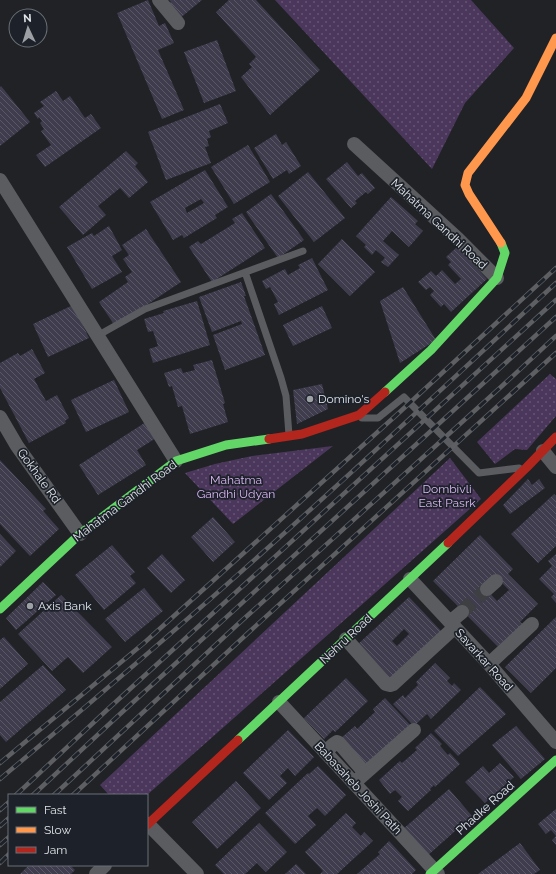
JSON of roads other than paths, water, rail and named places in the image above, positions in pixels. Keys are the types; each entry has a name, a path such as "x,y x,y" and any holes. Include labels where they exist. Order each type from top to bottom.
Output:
{"street":[{"path":"159,0 178,23"},
{"path":"497,278 505,253 501,242 469,194 465,185 466,179 478,158 526,98 556,38"},
{"name":"Mahatma Gandhi Road","path":"0,609 80,534 176,461 226,445 302,434 359,415 431,350 497,278 458,239 354,144"},
{"path":"2,190 176,461"},
{"name":"Gokhale Rd","path":"0,417 17,446 80,534"},
{"name":"Nehru Road","path":"148,825 410,579 527,467 556,437"},
{"path":"543,451 556,467"},
{"name":"Savarkar Road","path":"410,579 489,664 556,742"},
{"path":"346,639 386,684 390,685 393,684 452,625 462,612"},
{"path":"489,664 532,624"},
{"name":"Babasaheb Joshi Path","path":"279,702 434,873"},
{"path":"354,783 414,730"},
{"path":"325,752 337,742 339,743 365,773"},
{"name":"Phadke Road","path":"434,873 556,760"},
{"path":"148,825 198,874"},
{"path":"96,874 104,866"}],"lane":[{"path":"97,336 145,309 303,251"},
{"path":"245,272 286,396 290,436"},
{"path":"348,418 378,418 404,397 479,473 527,467"}],"tunnel":[{"path":"462,612 487,589"}],"railway":[{"path":"0,763 144,643 402,410 556,268"},
{"path":"0,779 131,668 261,554 556,283"},
{"path":"17,794 108,709 556,300"},
{"path":"34,794 556,317"},
{"path":"55,794 237,625 556,336"},
{"path":"74,794 248,633 556,353"},
{"path":"0,810 8,803"},
{"path":"0,826 8,819"},
{"path":"0,845 8,838"},
{"path":"0,863 8,855"}],"place":[{"name":"Domino's","path":"310,399"},
{"name":"Axis Bank","path":"30,606"}],"park label":[{"name":"Mahatma Gandhi Udyan","path":"236,487"},
{"name":"Dombivli East Pasrk","path":"447,496"}]}
